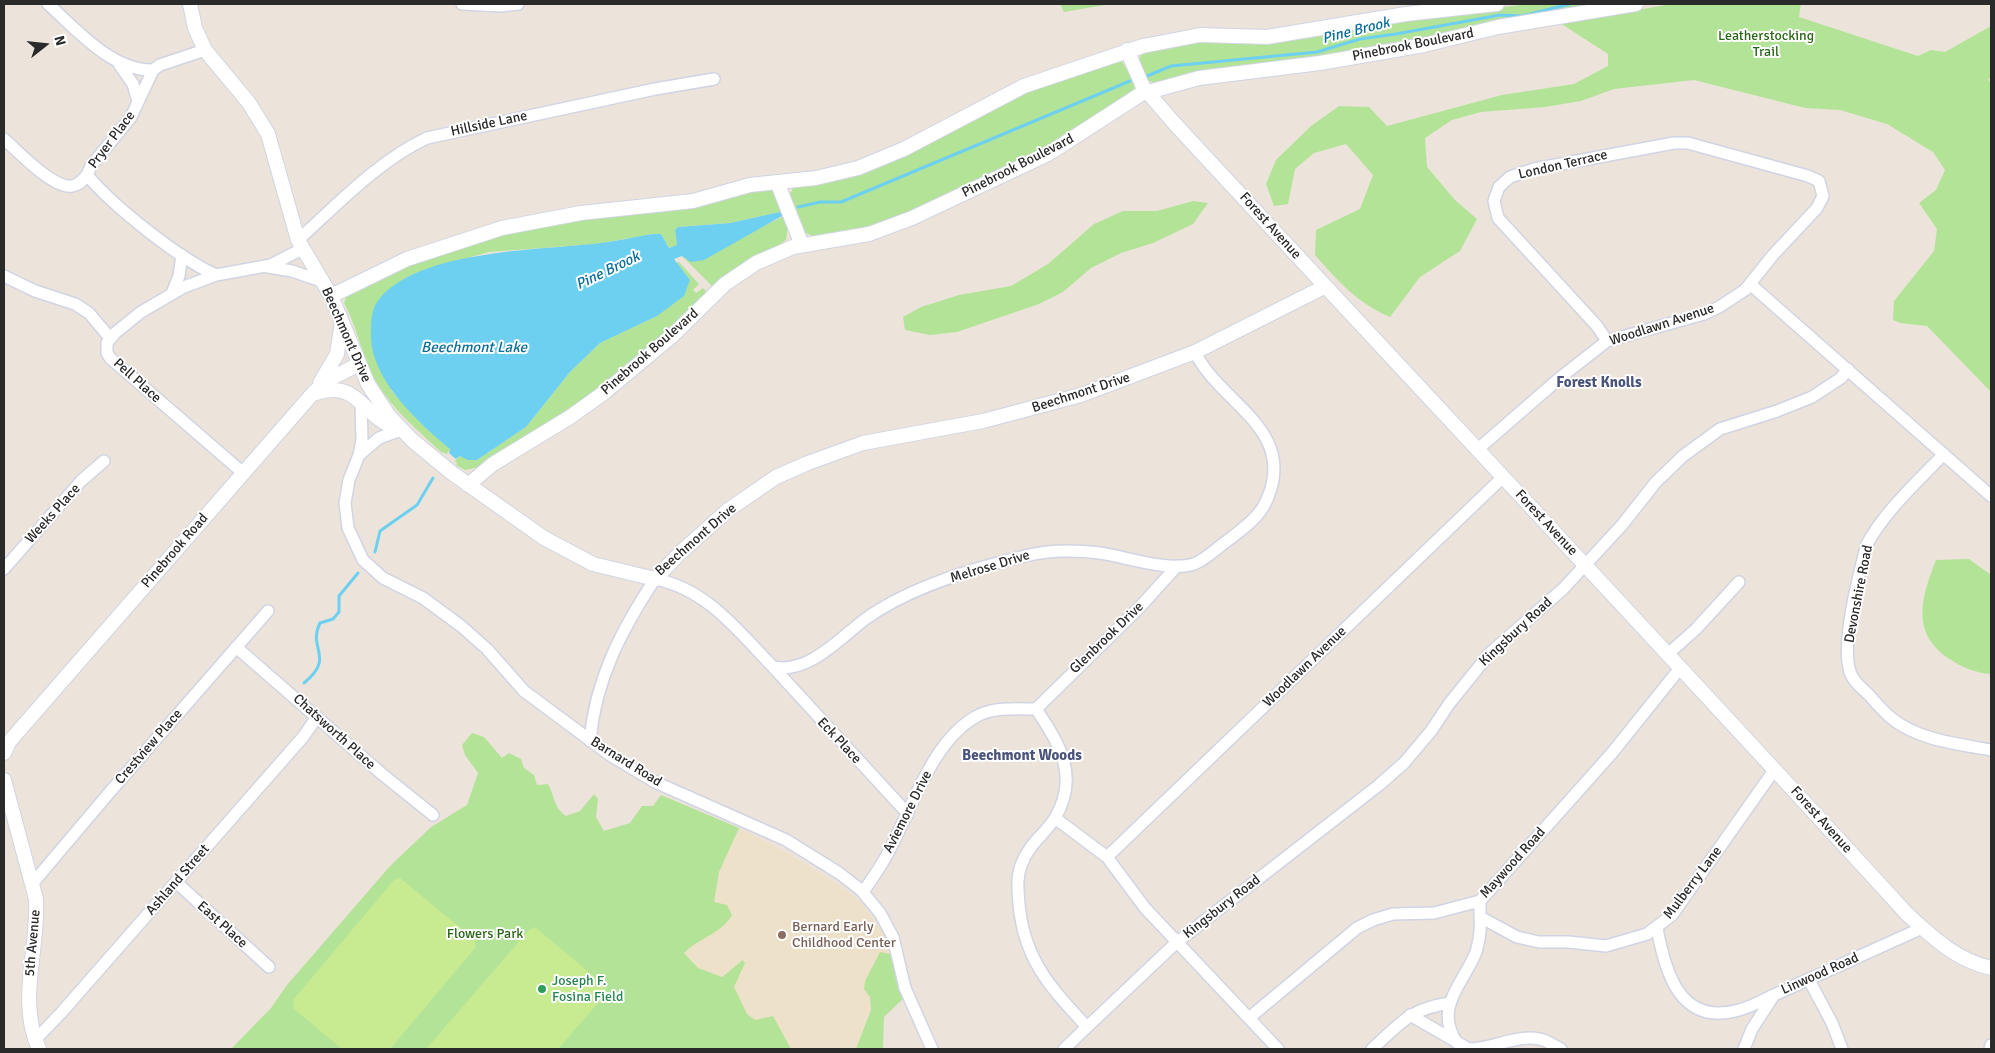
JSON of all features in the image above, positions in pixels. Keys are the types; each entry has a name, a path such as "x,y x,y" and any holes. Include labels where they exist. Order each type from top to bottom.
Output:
{"street":[{"path":"48,4 115,58 132,68 153,70 160,65 205,50"},
{"name":"Beechmont Drive","path":"190,4 195,28 205,50 249,102 268,134 275,153 286,203 300,244 331,296 359,364 377,401 401,430 468,485 532,531 574,555 603,567 655,578 716,520 738,503 776,477 814,460 863,443 983,421 1047,405 1110,385 1195,352 1324,287"},
{"path":"462,4 500,6 518,4"},
{"name":"Pinebrook Boulevard","path":"331,296 424,252 502,228 581,213 693,201 741,187 829,175 887,158 1024,86 1127,50 1188,36 1267,37 1425,11 1497,4"},
{"name":"Pinebrook Boulevard","path":"468,485 493,464 570,417 605,392 666,342 719,290 740,273 774,254 802,245 857,237 907,221 1048,154 1146,92 1199,78 1320,63 1424,45 1498,27 1636,4"},
{"name":"Forest Avenue","path":"1127,50 1146,92 1324,287 1669,654 1907,914 1941,945 1963,958 1991,968"},
{"path":"115,58 130,78 138,102"},
{"name":"Pryer Place","path":"153,70 131,117 91,166 88,175 140,223 182,255 216,275"},
{"name":"Hillside Lane","path":"300,244 376,172 405,149 427,138 646,91 714,79"},
{"path":"4,140 59,184 72,186 79,184 88,175"},
{"name":"London Terrace","path":"1607,341 1597,326 1498,218 1494,201 1499,187 1510,177 1534,169 1588,158 1688,142 1808,176 1821,185"},
{"path":"777,182 802,245"},
{"name":"Woodlawn Avenue","path":"1478,449 1561,377 1607,341 1704,314 1719,307 1750,284 1773,255 1817,208 1823,196 1821,185"},
{"path":"4,276 35,292 76,304 89,313 110,338 144,310 172,293 216,275 264,267 278,262 300,244"},
{"path":"172,293 182,255"},
{"path":"264,267 292,271 324,282"},
{"path":"1750,284 1991,496"},
{"path":"312,394 335,359 342,321"},
{"name":"Pell Place","path":"110,338 106,347 110,358 242,472"},
{"name":"Melrose Drive","path":"773,667 795,666 816,658 866,619 895,602 921,589 1005,560 1048,552 1099,553 1177,566 1194,564 1213,552 1258,515 1269,496 1274,470 1272,453 1263,431 1254,419 1210,377 1195,352"},
{"name":"Pinebrook Road","path":"4,753 14,737 242,472 312,394 334,377 359,364"},
{"name":"Kingsbury Road","path":"1177,942 1372,791 1404,763 1431,732 1449,704 1490,654 1563,589 1584,564 1622,525 1656,482 1683,456 1726,427 1812,397 1841,378 1848,369"},
{"path":"312,394 339,389 349,393 381,423 401,430"},
{"name":"Barnard Road","path":"361,404 363,427 359,455 348,485 345,510 350,536 363,560 383,578 423,598 466,630 494,656 524,691 590,741 651,780 791,842 839,873 863,892 880,913 893,937 905,988 932,1049"},
{"name":"Barnard Road","path":"359,455 379,438 401,430"},
{"name":"Devonshire Road","path":"1944,454 1902,497 1874,532 1867,544 1850,629 1847,655 1849,670 1854,680 1891,718 1904,726 1922,734 1991,750"},
{"name":"Weeks Place","path":"4,569 82,481 104,461"},
{"name":"Woodlawn Avenue","path":"1107,857 1503,477"},
{"name":"Glenbrook Drive","path":"1036,709 1139,608 1177,566"},
{"path":"590,741 594,704 605,673 629,623 655,578 670,582 723,614 773,667"},
{"path":"1669,654 1696,629 1739,582"},
{"name":"Crestview Place","path":"32,884 268,611"},
{"name":"Chatsworth Place","path":"236,647 382,774 433,815"},
{"name":"Eck Place","path":"773,667 908,814"},
{"name":"Maywood Road","path":"1249,1018 1357,928 1393,914 1434,913 1480,901 1612,753 1681,667"},
{"path":"1036,709 1055,737 1063,758 1065,787 1055,818 1030,846 1017,877 1021,929 1029,951 1039,970 1087,1027"},
{"name":"Aviemore Drive","path":"863,892 881,866 908,814 920,784 936,759 964,725 981,714 994,710 1036,709"},
{"name":"Ashland Street","path":"37,1045 303,737 317,717"},
{"name":"Mulberry Lane","path":"1480,917 1517,937 1539,942 1569,942 1606,946 1630,940 1657,928 1672,915 1775,769"},
{"name":"5th Avenue","path":"4,780 32,884 37,918 28,1005 29,1019 37,1045"},
{"path":"1055,818 1107,857 1145,908 1278,1049"},
{"name":"East Place","path":"176,882 269,967"},
{"path":"1458,1047 1450,1028 1450,1003 1452,992 1476,951 1480,901"},
{"path":"1657,928 1662,957 1671,983 1694,1006 1721,1013 1739,1010 1774,995"},
{"name":"Linwood Road","path":"1744,1049 1752,1029 1774,995 1922,928"},
{"path":"1064,1049 1177,942"},
{"path":"1809,980 1832,1023 1842,1049"},
{"path":"1372,1049 1410,1015 1421,1009 1450,1003"},
{"path":"1410,1015 1458,1047 1479,1049 1509,1046 1532,1038 1541,1039 1560,1049"},
{"path":"1990,1049 1991,1045"}],"shaded area":[{"name":"Bernard Early Childhood Center","path":"731,824 786,852 839,885 861,902 882,931 893,962 876,1017 859,1049 782,1049 735,1011 684,953 678,931"}],"green space":[{"path":"1060,4 1111,4 1064,12"},
{"path":"1531,4 1614,4 1447,36 1156,84 1143,75 1139,65 1141,55 1145,51 1192,39"},
{"name":"Leatherstocking Trail","path":"1672,4 1801,4 1799,17 1918,56 1931,50 1945,52 1991,26 1991,77 1988,80 1991,82 1991,392 1927,326 1900,323 1893,320 1894,301 1934,251 1937,229 1919,203 1936,190 1945,170 1933,152 1887,124 1840,110 1805,108 1694,80 1614,89 1581,101 1545,107 1481,112 1452,120 1425,138 1427,167 1455,200 1477,219 1460,251 1420,277 1390,317 1358,298 1340,283 1315,255 1316,230 1360,209 1373,175 1346,144 1314,153 1295,169 1288,204 1274,206 1266,184 1276,160 1311,126 1339,106 1369,107 1387,126 1502,95 1574,84 1608,66 1608,54 1560,23"},
{"path":"1121,60 1134,82 1134,95 1074,135 897,222 817,238 806,233 790,194 793,188 1041,86"},
{"path":"773,190 786,220 786,240 715,289 682,256 754,231 782,217 780,212 730,223 678,227 675,230 677,245 669,248 661,234 653,234 596,244 489,252 439,266 406,278 391,390 420,422 450,449 447,454 441,452 410,423 383,392 369,368 344,303 347,295 401,265 503,231 736,192"},
{"path":"1193,201 1208,203 1193,224 1153,243 1121,253 1091,268 1063,292 1039,304 957,332 930,335 905,330 903,317 921,307 959,295 1011,286 1048,264 1094,224 1123,211 1157,211"},
{"path":"679,262 699,284 693,290 696,293 703,288 708,293 680,324 606,386 480,467 465,470 456,465 455,461 460,456 477,460 526,427 570,372 600,343 657,316 690,280 675,263"},
{"path":"1969,559 1991,575 1991,674 1968,669 1948,658 1936,648 1928,637 1924,625 1922,613 1924,600 1936,560"},
{"name":"Flowers Park","path":"472,733 484,737 502,758 509,753 521,759 524,768 534,775 537,785 548,784 556,805 566,816 580,811 594,794 598,799 596,817 604,831 630,823 642,806 653,806 661,795 739,828 719,872 714,902 727,905 732,915 722,927 684,953 698,968 722,977 743,960 745,963 734,987 747,1014 755,1020 773,1016 791,1049 231,1049 271,1008 287,985 390,866 431,827 467,805 478,773 465,755 462,745"},
{"path":"400,878 474,939 476,947 390,1049 342,1049 294,1009 293,1000 394,880"},
{"name":"Joseph F. Fosina Field","path":"535,927 603,984 606,989 605,995 558,1049 426,1049 529,930"},
{"path":"880,952 890,954 903,999 884,1017 883,1049 856,1049 871,1010 870,997 864,989 865,981"}],"water":[{"name":"Beechmont Lake","path":"780,212 782,216 704,260 691,262 682,256 674,259 690,280 684,296 657,316 600,343 570,372 526,427 477,460 468,460 460,456 456,459 449,453 450,449 424,426 398,398 378,367 373,351 371,334 373,310 380,298 398,282 422,271 450,262 511,251 600,243 653,234 661,234 669,248 677,245 675,230 678,227 730,223"}],"waterway":[{"name":"Pine Brook","path":"1147,76 1171,66 1317,52 1360,39 1500,15 1522,16 1570,4"},
{"name":"Pine Brook","path":"798,207 820,202 841,202 1130,81"},
{"name":"Pine Brook","path":"375,552 380,531 417,505 433,478"},
{"name":"Pine Brook","path":"304,683 313,674 320,659 317,640 320,623 333,619 339,612 339,596 358,573"}],"place":[{"name":"Bernard Early Childhood Center","path":"782,935"},
{"name":"Joseph F. Fosina Field","path":"542,989"}],"district":[{"name":"Forest Knolls","path":"1599,383"},
{"name":"Beechmont Woods","path":"1022,756"}]}
